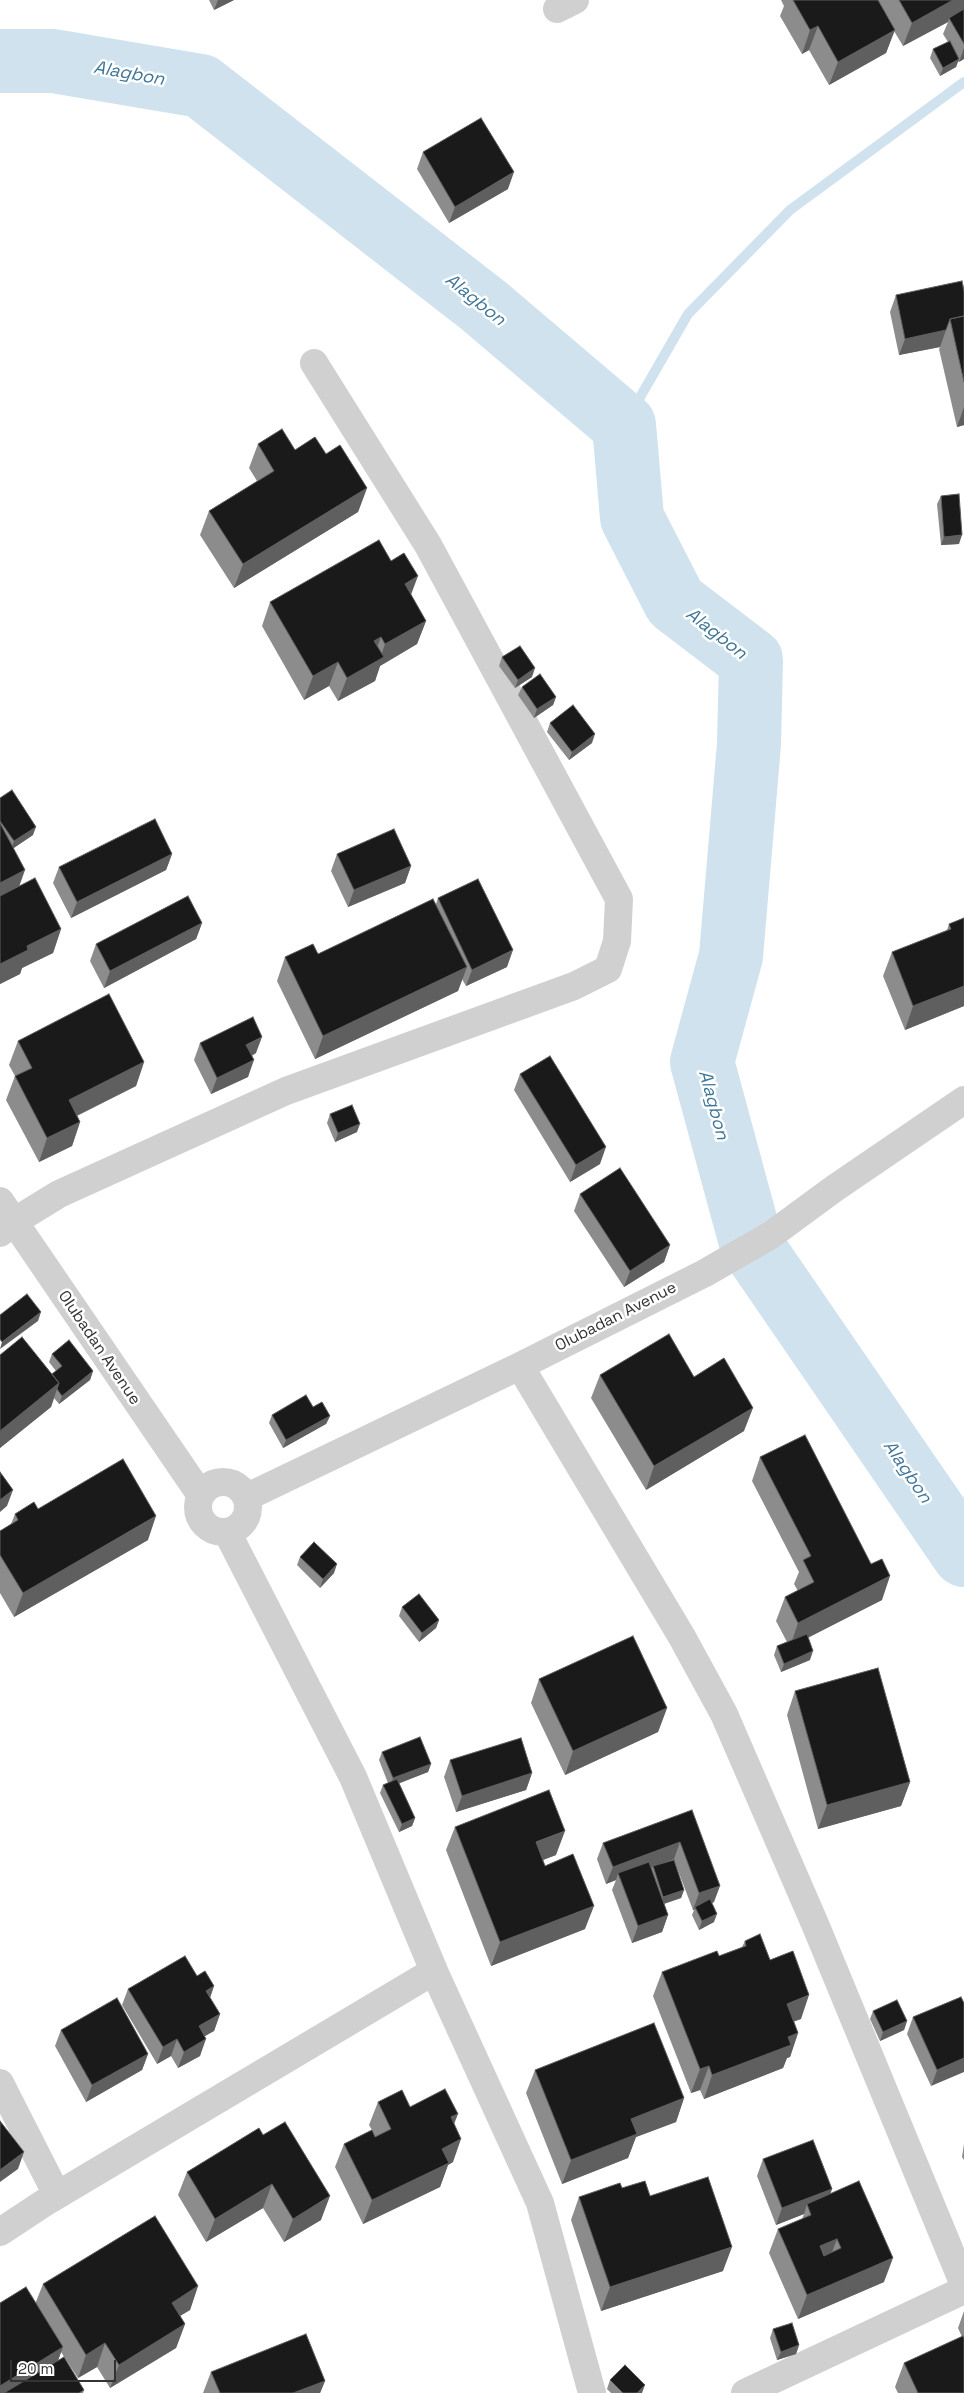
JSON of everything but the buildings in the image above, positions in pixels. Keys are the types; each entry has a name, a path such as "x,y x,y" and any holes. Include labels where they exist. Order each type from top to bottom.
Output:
{"street":[{"path":"5,1218 286,1091 574,986 608,969 617,941 618,899 428,545 314,363"},
{"name":"Olubadan Avenue","path":"247,1497 520,1366 705,1273 771,1235 835,1188 964,1100"},
{"name":"Olubadan Avenue","path":"5,1218 200,1494"},
{"path":"520,1366 682,1637 724,1714 815,1924 964,2285"},
{"path":"219,1481 230,1482 240,1488 247,1497 249,1508 246,1519 238,1528 227,1532 216,1532 205,1526 199,1516 197,1505 200,1494 208,1485 219,1481"},
{"path":"227,1532 353,1777 434,1971 540,2203 592,2393"},
{"path":"0,2232 57,2195 434,1971"},
{"path":"0,2083 57,2195"},
{"path":"744,2393 964,2290"}],"waterway":[{"name":"Alagbon","path":"0,61 53,61 201,86 484,306 624,425 632,518 675,602 751,660 749,744 731,956 702,1062 752,1246 964,1555"},
{"path":"624,425 688,314 790,210 964,82"}]}
